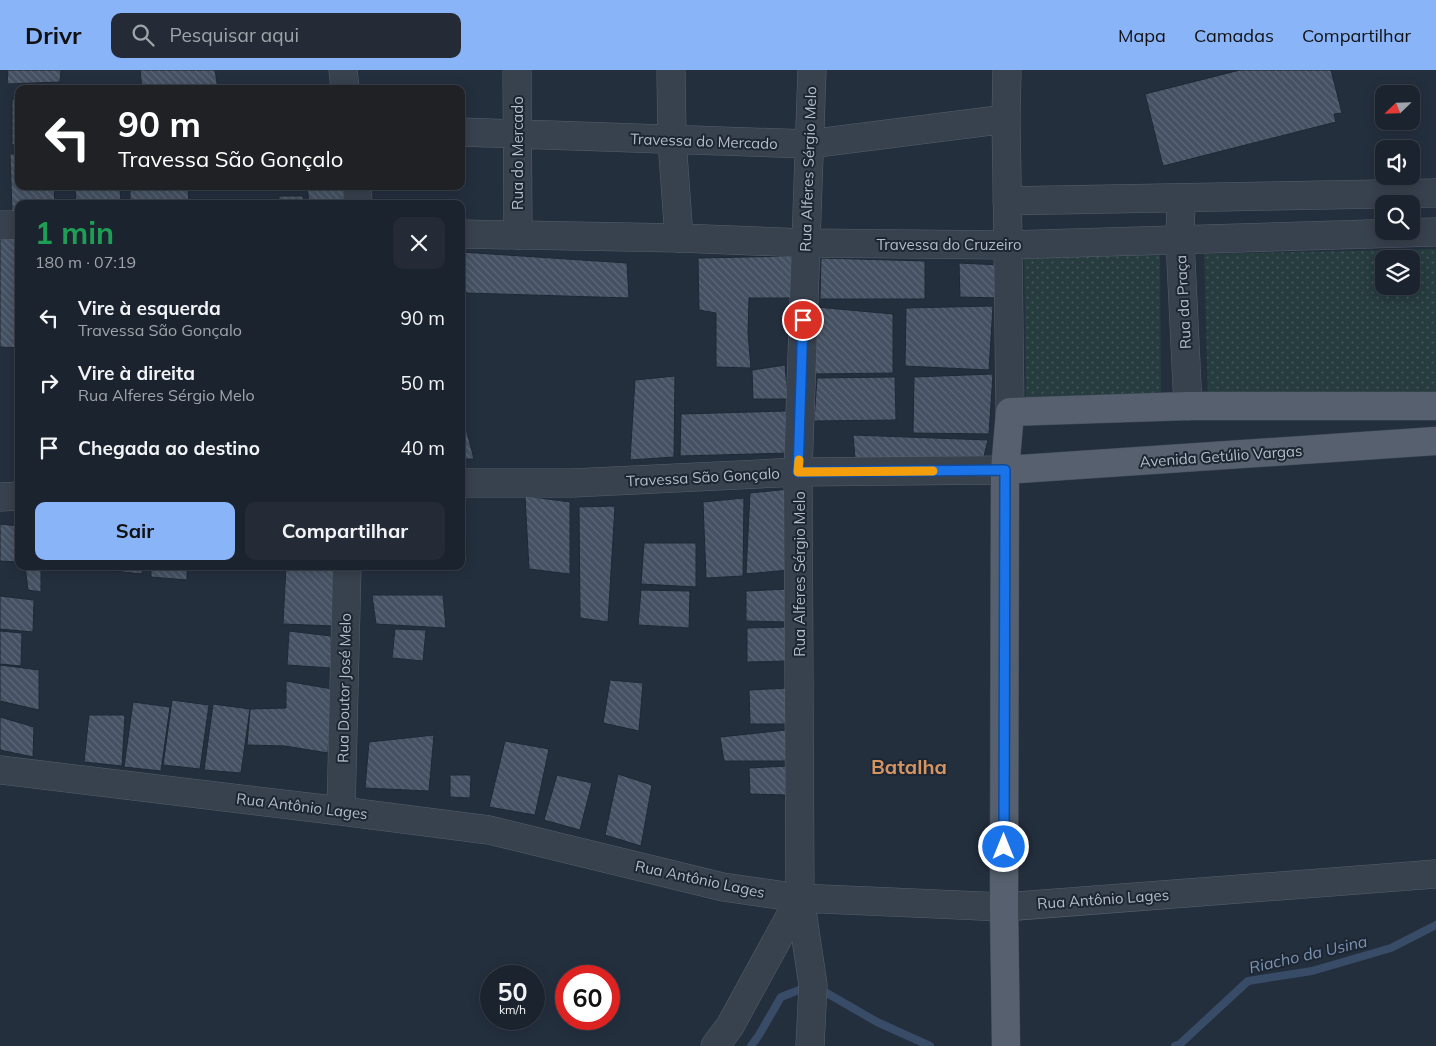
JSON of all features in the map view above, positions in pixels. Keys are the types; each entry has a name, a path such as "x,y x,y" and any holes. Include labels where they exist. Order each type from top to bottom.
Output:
{"main road":[{"path":"1006,1046 1004,907 1005,470 1010,412 1188,406 1436,406"},
{"name":"Avenida Getúlio Vargas","path":"1005,470 1436,441"}],"street":[{"path":"343,70 345,85"},
{"name":"Rua do Mercado","path":"517,70 518,235"},
{"path":"671,70 672,140 679,238"},
{"name":"Rua Alferes Sérgio Melo","path":"810,1046 813,985 800,898 798,472 812,70"},
{"path":"1007,70 1010,412"},
{"name":"Travessa do Mercado","path":"465,132 809,144 1006,119"},
{"path":"1007,201 1436,193"},
{"name":"Rua da Praça","path":"1181,198 1180,240 1188,406"},
{"path":"0,225 15,226"},
{"name":"Travessa do Cruzeiro","path":"465,234 679,238 805,243 1008,245 1436,232"},
{"name":"Travessa São Gonçalo","path":"465,483 573,483 798,472 1005,470"},
{"path":"0,497 15,496"},
{"name":"Rua Doutor José Melo","path":"341,811 347,570"},
{"name":"Rua Antônio Lages","path":"0,770 490,830 723,887 800,898 1004,907 1436,874"},
{"name":"Rua Alferes Sérgio Melo","path":"715,1046 730,1026 800,898"}],"green space":[{"path":"1436,249 1436,392 1208,397 1204,254 1375,250 1375,295 1420,295 1420,250 1390,250"},
{"path":"1160,254 1161,394 1026,398 1024,258"}],"building":[{"path":"8,70 61,70 60,82 7,84"},
{"path":"140,70 215,70 217,85 142,85"},
{"path":"1240,70 1331,70 1342,113 1334,114 1336,122 1163,166 1145,94"},
{"path":"12,99 15,99 15,145 12,145"},
{"path":"10,154 15,154 15,190 54,190 55,200 15,200 15,212 12,212"},
{"path":"75,190 120,190 121,200 76,200"},
{"path":"130,190 188,190 189,200 130,200"},
{"path":"307,190 343,190 345,200 309,200"},
{"path":"279,196 303,196 304,200 279,200"},
{"path":"15,238 15,348 0,347 0,239"},
{"path":"465,252 627,263 629,298 466,293"},
{"path":"795,256 792,298 749,298 748,333 751,368 716,367 716,313 699,310 698,258"},
{"path":"821,258 925,261 925,299 820,299"},
{"path":"959,263 1000,265 1000,298 960,297"},
{"path":"993,306 989,370 905,366 906,308"},
{"path":"816,307 893,314 893,373 812,374"},
{"path":"785,365 788,399 753,399 752,370"},
{"path":"993,374 989,434 913,433 914,377"},
{"path":"675,376 674,457 630,460 635,380"},
{"path":"895,377 896,420 814,421 817,378"},
{"path":"786,411 790,453 680,456 681,414"},
{"path":"465,432 467,432 474,459 465,459"},
{"path":"853,435 988,440 983,460 855,459"},
{"path":"790,489 789,570 746,574 750,493"},
{"path":"525,496 570,502 570,574 529,569"},
{"path":"744,498 743,576 706,578 703,502"},
{"path":"615,506 608,622 580,618 579,507"},
{"path":"0,524 15,526 15,562 0,561"},
{"path":"465,528 467,561 465,561"},
{"path":"644,543 696,543 696,587 641,584"},
{"path":"26,570 41,570 41,592 28,590"},
{"path":"105,570 142,570 142,574"},
{"path":"151,570 187,570 187,580 151,577"},
{"path":"286,570 336,570 334,626 283,624"},
{"path":"788,589 788,622 746,621 746,591"},
{"path":"641,590 690,591 689,628 638,625"},
{"path":"372,595 443,595 446,628 376,624"},
{"path":"0,596 34,600 33,632 0,629"},
{"path":"790,627 789,661 747,662 747,628"},
{"path":"395,629 426,630 423,661 392,658"},
{"path":"0,631 22,633 21,666 0,664"},
{"path":"289,631 331,636 331,668 287,665"},
{"path":"0,665 39,670 39,710 0,701"},
{"path":"610,680 643,683 639,731 603,723"},
{"path":"286,681 332,689 328,753 285,746 247,745 250,709 286,708"},
{"path":"789,688 789,724 750,724 749,690"},
{"path":"172,700 209,705 200,769 163,765"},
{"path":"133,702 170,707 161,771 124,767"},
{"path":"213,704 250,709 241,773 204,770"},
{"path":"89,715 125,715 122,766 84,762"},
{"path":"0,717 34,727 33,757 0,750"},
{"path":"786,730 788,761 724,761 720,737"},
{"path":"434,735 429,791 365,788 369,742"},
{"path":"505,741 549,749 535,815 489,807"},
{"path":"787,766 788,795 750,794 749,768"},
{"path":"618,774 652,785 641,846 605,835"},
{"path":"450,775 471,775 470,798 450,797"},
{"path":"557,775 592,783 580,830 544,820"}],"waterway":[{"name":"Riacho da Usina","path":"1175,1046 1180,1044 1248,981 1312,971 1391,948 1436,925"},
{"name":"Riacho da Usina","path":"751,1046 781,997 807,987"},
{"name":"Riacho da Usina","path":"818,988 877,1022 930,1046"}],"slow traffic":[{"path":"799,460 798,472 933,471"}],"district":[{"name":"Batalha","path":"909,766"}],"route":[{"path":"803,320 798,472 1005,470 1004,847"}]}
